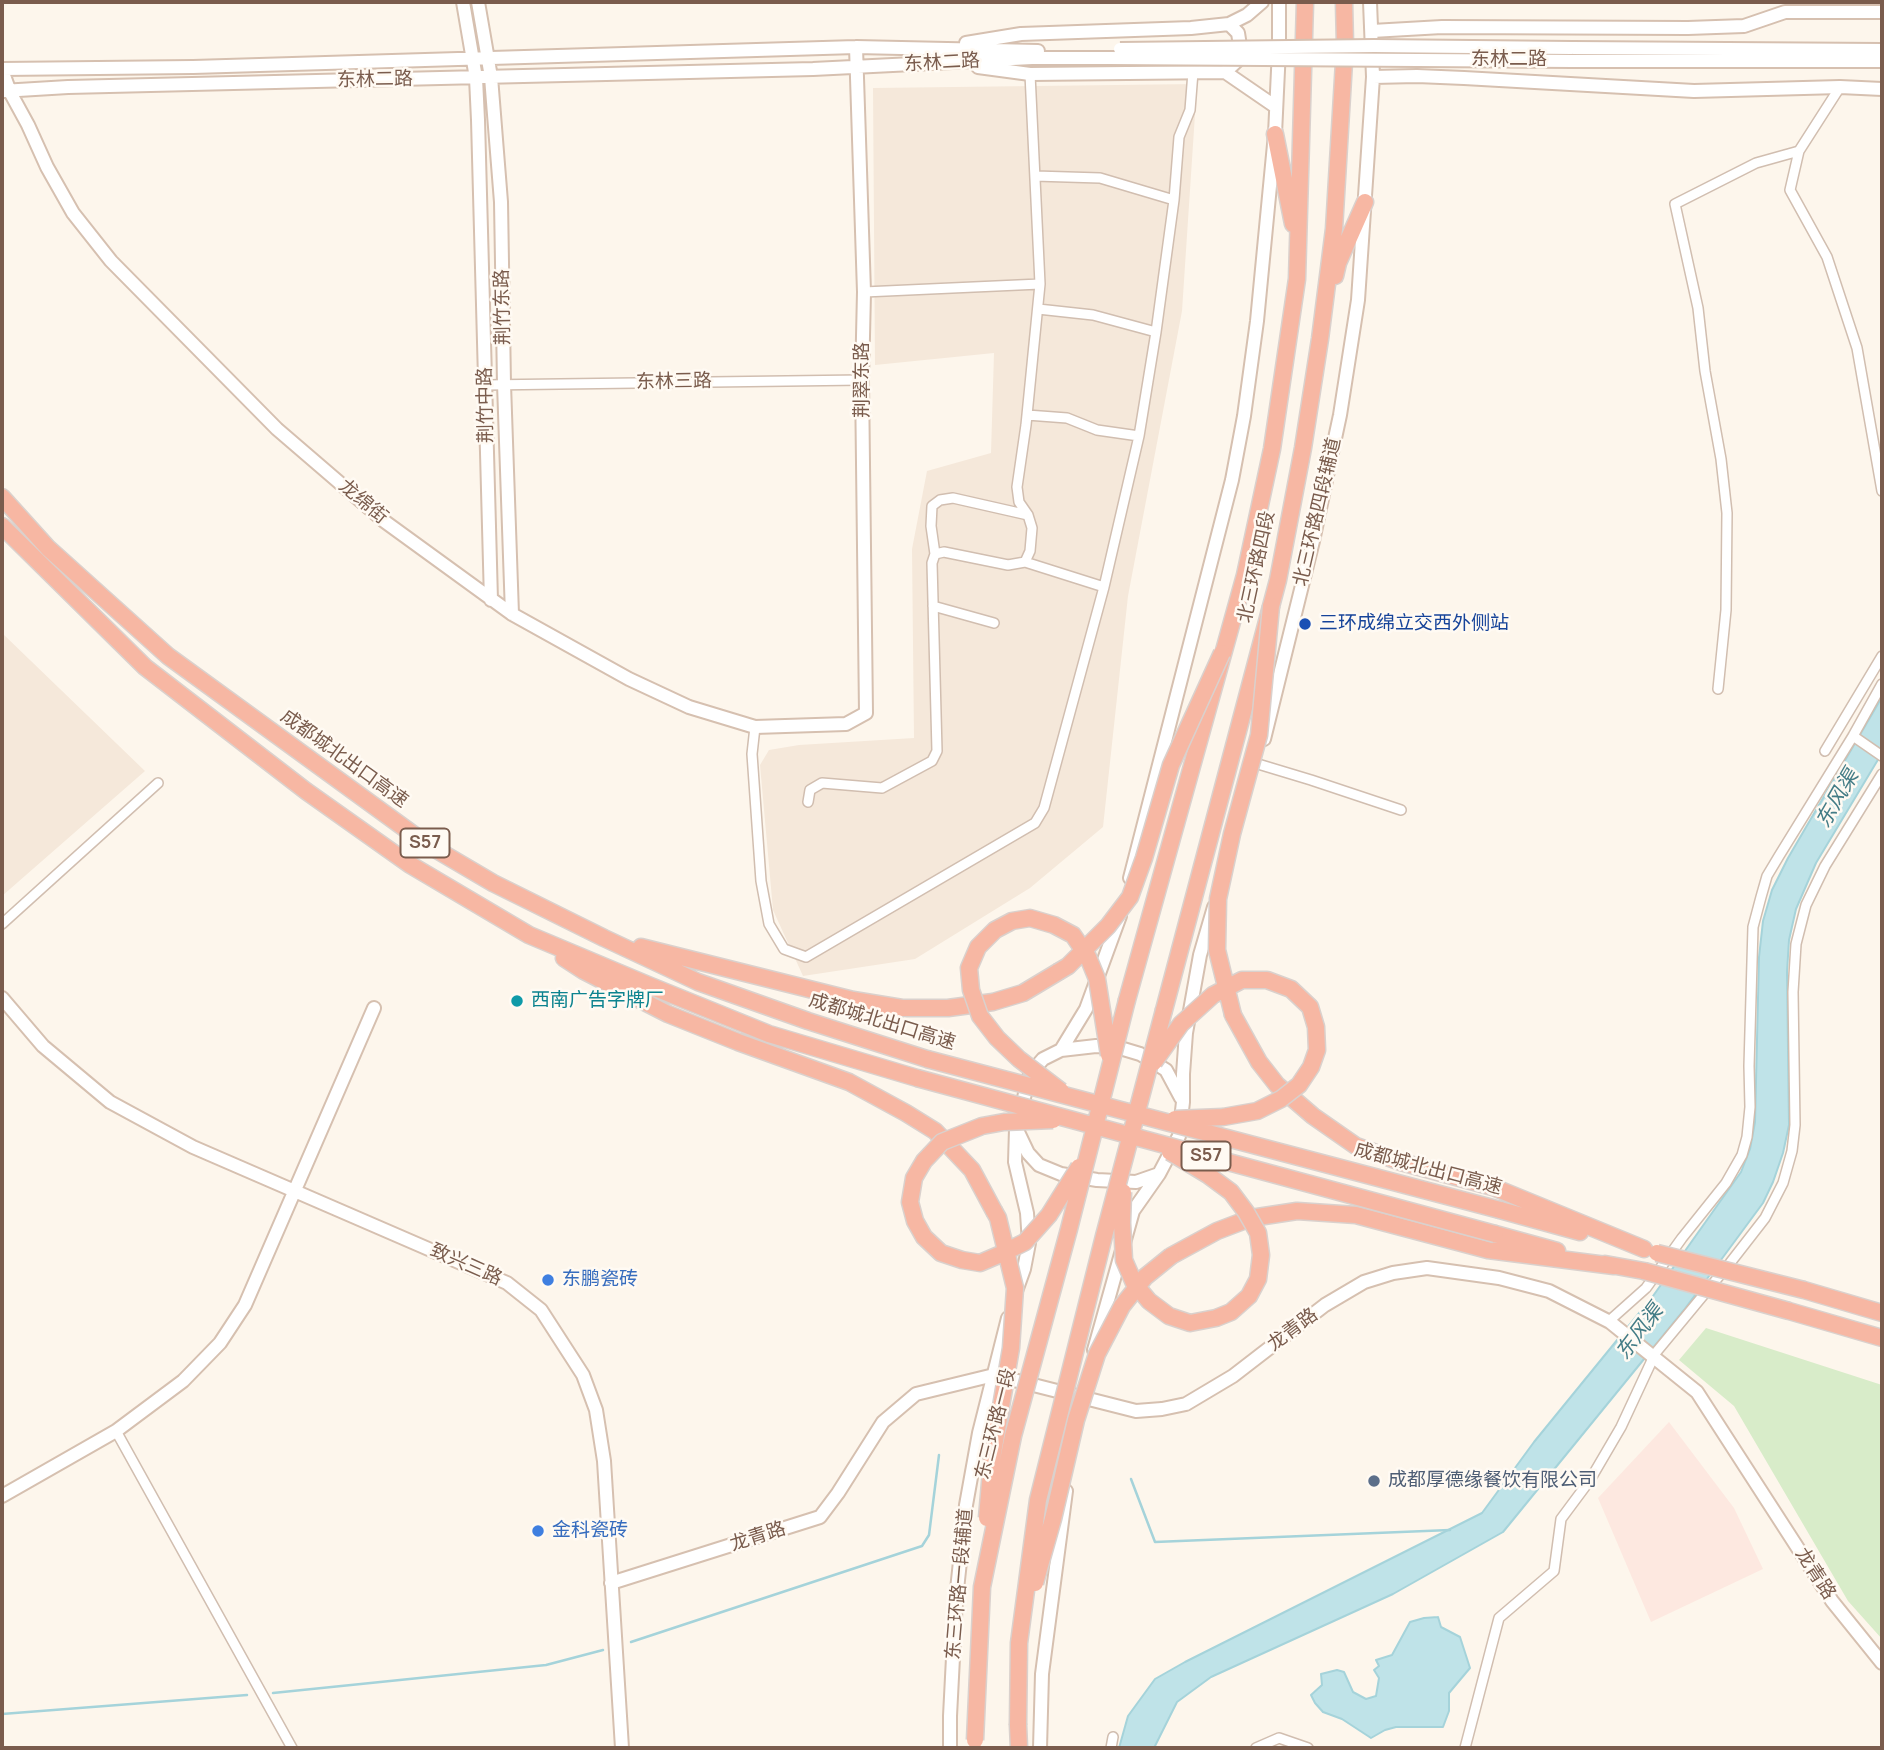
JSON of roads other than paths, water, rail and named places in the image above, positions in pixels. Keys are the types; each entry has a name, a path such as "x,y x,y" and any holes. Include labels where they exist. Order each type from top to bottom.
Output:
{"highway":[{"name":"北三环路四段","path":"1097,1116 1245,575 1272,449 1297,279 1305,2"},
{"name":"北三环路四段","path":"1124,1161 1278,580 1303,448 1334,229 1345,45 1343,2"},
{"path":"1275,134 1298,252"},
{"path":"1320,339 1338,263 1364,202"},
{"name":"成都城北出口高速","path":"2,497 48,548 168,656 425,843 493,883 698,982 927,1059 1804,1290 1882,1313"},
{"name":"S57","path":"2,526 145,667 306,791 409,864 530,935 769,1034 1069,1119 1882,1338"},
{"path":"1271,606 1259,735 1232,834 1218,899 1217,950 1233,1015 1259,1062 1277,1085 1356,1146 1401,1162 1493,1186 1650,1251"},
{"path":"604,938 853,1000 902,1008 948,1008 993,1002 1023,993 1069,966 1108,926 1130,897 1171,765 1222,653"},
{"path":"1069,1096 1019,1059 980,1016 971,990 970,968 978,947 995,930 1013,921 1030,918 1054,925 1073,935 1088,957 1097,979 1110,1065"},
{"path":"530,935 584,971 668,1014 849,1082 935,1131 972,1170 998,1218 1015,1289 1011,1348 992,1459 982,1587"},
{"path":"1147,1072 1181,1024 1213,995 1242,980 1267,980 1291,989 1310,1007 1316,1027 1317,1050 1311,1067 1299,1085 1281,1099 1257,1111 1223,1117 1158,1120"},
{"name":"东三环路一段","path":"975,1744 982,1587 1013,1436 1097,1116"},
{"path":"1069,1119 1004,1122 982,1126 942,1142 924,1161 914,1178 910,1202 915,1221 924,1237 941,1253 980,1263 1025,1242 1049,1215 1088,1153"},
{"path":"1124,1161 1124,1260 1134,1283 1149,1301 1169,1317 1190,1323 1231,1312 1249,1296 1258,1279 1261,1255 1258,1233 1231,1192 1153,1141"},
{"path":"1019,1748 1019,1643 1038,1500 1124,1161"},
{"path":"1019,1643 1053,1519 1076,1420 1097,1354 1122,1306 1144,1277 1171,1256 1217,1231 1251,1218 1297,1211 1356,1214 1488,1250 1614,1266"}],"main road":[{"name":"荆竹中路","path":"463,2 475,78 478,120 491,600"},
{"name":"荆竹东路","path":"478,2 491,77 501,202 512,614"},
{"path":"940,48 1021,34 1192,28 1229,24 1247,15 1262,2"},
{"path":"1061,1051 1086,1009 1119,916 1232,480 1257,321 1275,134 1279,2"},
{"name":"北三环路四段辅道","path":"1159,1174 1179,1136 1186,1033 1200,955 1258,764 1313,541 1340,415 1358,300 1373,77 1370,2"},
{"path":"1372,31 1442,27 1744,26 1784,12 1876,12"},
{"path":"1225,72 1238,60 1241,52 1238,33 1229,24"},
{"name":"东林二路","path":"2,69 472,60 856,47 1108,54 1572,54 1882,50"},
{"name":"荆翠东路","path":"856,47 864,292 862,380 866,713"},
{"name":"东林二路","path":"6,91 68,87 856,67 1108,54"},
{"name":"东林二路","path":"1572,54 1882,61"},
{"path":"946,63 1030,74 1225,72 1276,107"},
{"name":"龙绵街","path":"2,69 6,91 28,125 47,167 73,213 111,261 277,429 384,522 512,614 629,679 689,707 755,727 846,724 866,713"},
{"path":"1373,77 1464,78 1694,91 1882,89"},
{"name":"致兴三路","path":"2,999 43,1046 110,1102 193,1146 507,1283 541,1310 583,1376 596,1410 604,1461 622,1748"},
{"path":"2,1496 116,1430 183,1381 220,1343 245,1305 373,1008"},
{"path":"1061,1051 1096,1046 1120,1048 1140,1054 1166,1070 1183,1102"},
{"name":"东三环路一段辅道","path":"950,1748 956,1599 963,1532 979,1433 1029,1243 1027,1213 1015,1162 1016,1129 1030,1074 1043,1059 1061,1051"},
{"path":"1016,1129 1028,1153 1039,1166 1061,1174 1097,1180 1136,1182 1159,1174"},
{"path":"1040,1748 1042,1674 1080,1397 1133,1212 1159,1174"},
{"name":"龙青路","path":"611,1583 820,1517 883,1423 916,1394 994,1376 1136,1411 1186,1404 1233,1376 1325,1305 1364,1282 1393,1273 1427,1268 1499,1278 1549,1292 1609,1321 1696,1392 1832,1601 1882,1663"}],"street":[{"path":"1876,12 1882,2"},
{"path":"755,727 752,754 761,881 769,924 785,949 806,957 1035,823 1044,808 1104,587 1139,436 1157,332 1179,137 1190,110 1193,72"},
{"path":"1025,562 1030,551 1032,528 1028,515 1019,502 1017,486 1040,284 1030,74"},
{"path":"1840,88 1798,151 1790,190 1826,257 1857,348 1882,491"},
{"path":"1718,689 1726,610 1727,513 1698,308 1675,204 1756,163 1798,151"},
{"path":"1035,176 1100,178 1174,200"},
{"path":"864,292 1040,284"},
{"path":"1038,309 1093,315 1157,332"},
{"name":"东林三路","path":"485,385 862,380"},
{"path":"1027,415 1067,418 1097,430 1139,436"},
{"path":"808,802 810,790 822,783 882,788 932,761 937,751 932,506 940,499 953,498 1028,515"},
{"path":"934,554 944,552 1008,565 1025,562 1104,587"},
{"path":"933,606 994,623"},
{"path":"1825,751 1882,656"},
{"path":"1609,1321 1646,1288 1726,1183 1742,1156 1750,1107 1754,927 1767,876 1882,684"},
{"path":"1853,736 1882,756"},
{"path":"1258,764 1401,810"},
{"path":"1465,1748 1499,1618 1555,1571 1561,1519 1590,1479 1621,1427 1654,1356 1765,1218 1783,1183 1792,1151 1795,1125 1793,992 1796,944 1806,905 1825,866 1882,774"},
{"path":"2,923 158,783"},
{"path":"116,1430 292,1748"},
{"path":"1111,1748 1113,1737"},
{"path":"1256,1748 1279,1738 1308,1748"}],"water":[{"name":"东风渠","path":"1882,697 1882,753 1816,863 1796,909 1789,940 1787,972 1789,1125 1783,1153 1763,1203 1684,1310 1503,1532 1393,1594 1211,1677 1177,1702 1154,1748 1119,1748 1128,1716 1155,1679 1482,1513 1534,1442 1653,1296 1741,1172 1750,1149 1755,1122 1759,957 1763,921 1772,890"},
{"path":"1438,1617 1441,1627 1460,1637 1470,1668 1449,1693 1449,1711 1443,1727 1396,1727 1371,1738 1342,1719 1323,1712 1315,1703 1311,1695 1322,1685 1321,1674 1337,1670 1344,1672 1353,1692 1366,1699 1376,1696 1379,1678 1374,1670 1379,1666 1376,1660 1392,1655 1410,1622"}],"waterway":[{"path":"631,1642 922,1546 929,1535 939,1455"},
{"path":"1131,1479 1155,1542 1450,1530"},
{"path":"273,1693 546,1665 603,1650"},
{"path":"2,1714 247,1695"}],"place":[{"name":"三环成绵立交西外侧站","path":"1305,624"},
{"name":"西南广告字牌厂","path":"517,1001"},
{"name":"东鹏瓷砖","path":"548,1280"},
{"name":"成都厚德缘餐饮有限公司","path":"1374,1481"},
{"name":"金科瓷砖","path":"538,1531"}]}
